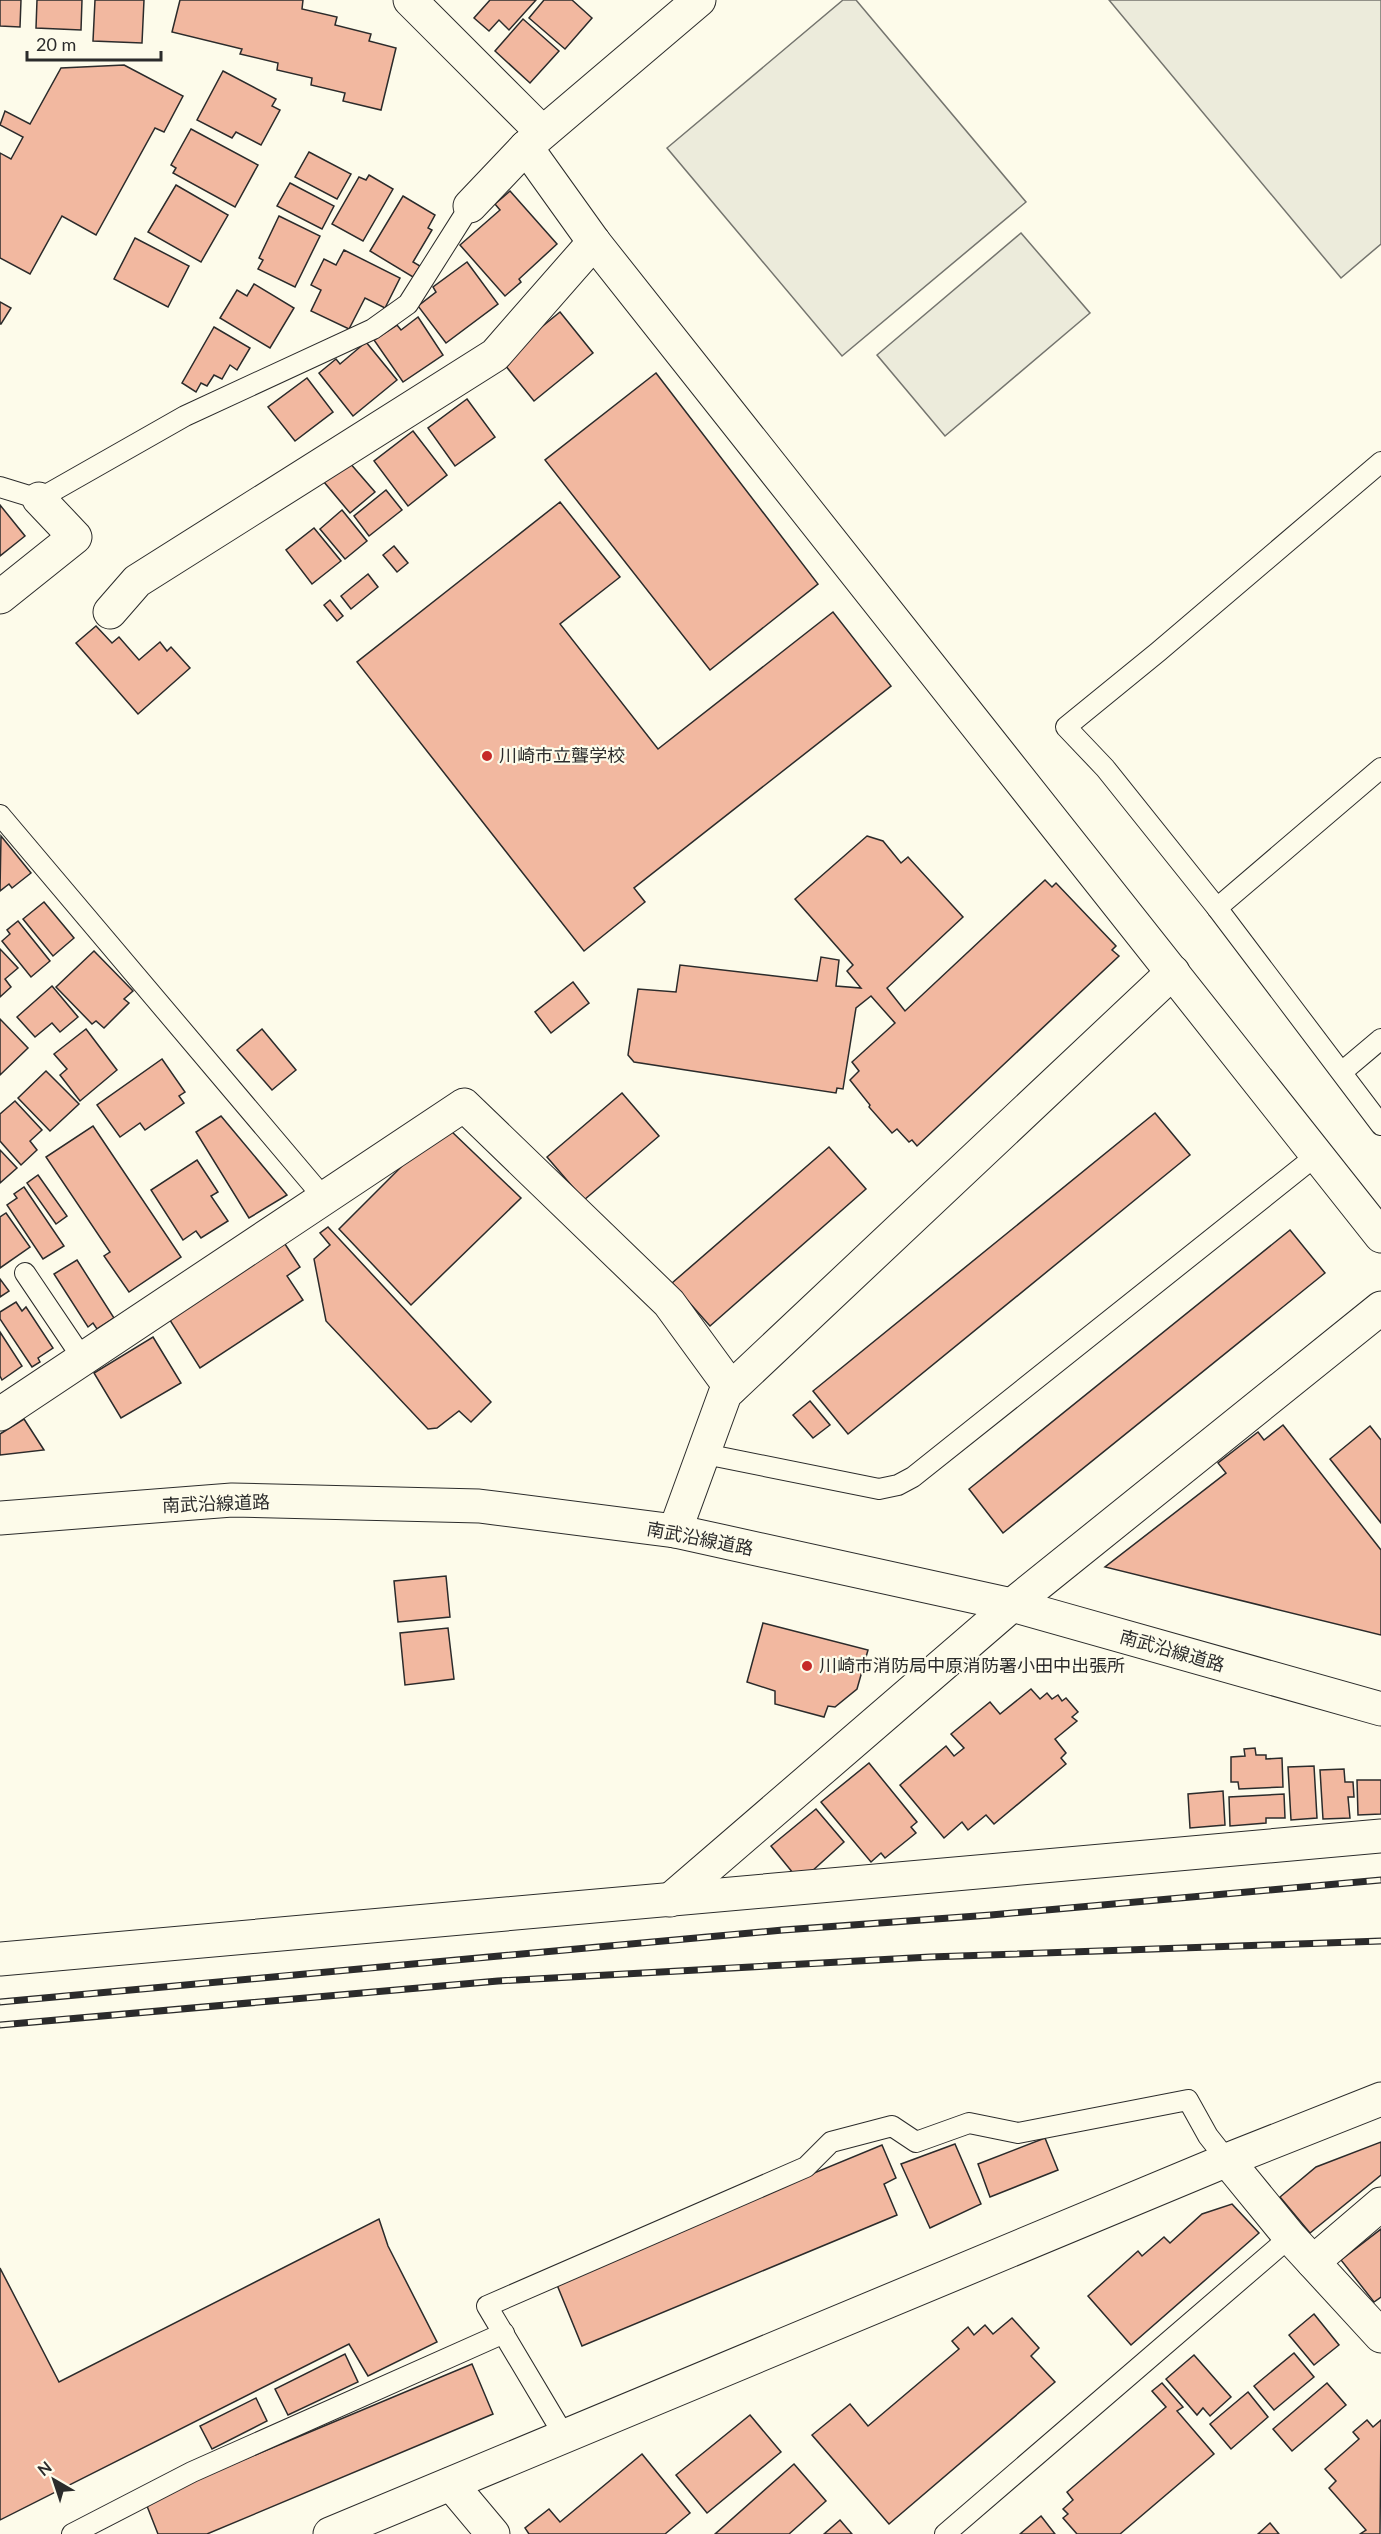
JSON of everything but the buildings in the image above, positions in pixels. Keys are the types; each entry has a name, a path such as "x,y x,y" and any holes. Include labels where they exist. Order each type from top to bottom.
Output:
{"street":[{"path":"410,0 534,140 594,242 1381,1236"},
{"path":"470,206 534,140 699,0"},
{"path":"110,612 136,581 495,356 594,242"},
{"path":"0,597 75,537 39,499"},
{"path":"675,1531 725,1394 1173,972"},
{"path":"0,1414 464,1105 669,1304 732,1388"},
{"path":"670,1900 1012,1605 1381,1308"},
{"name":"南武沿線道路","path":"0,1518 255,1501 479,1506 675,1531 1012,1605 1381,1709"},
{"path":"0,1959 1381,1836"},
{"path":"330,2534 1227,2160 1381,2099"},
{"path":"1227,2160 1290,2237 1381,2337"},
{"path":"1313,2262 1381,2204"},
{"path":"451,2484 493,2534"}],"lane":[{"path":"0,487 39,499 185,416 373,329 408,304 470,206"},
{"path":"1381,462 1158,652 1065,727 1105,768 1218,908 1343,1071 1381,1125"},
{"path":"1218,908 1381,768"},
{"path":"0,815 324,1198"},
{"path":"1343,1071 1381,1039"},
{"path":"705,1454 879,1489 898,1485 913,1477 1317,1155"},
{"path":"25,1273 83,1359"},
{"path":"565,2436 487,2306 806,2167 831,2142 892,2126 916,2142 969,2123 1018,2133 1188,2100 1208,2136 1227,2160"},
{"path":"945,2534 1290,2237"},
{"path":"72,2534 192,2472 504,2334"}],"shaded area":[{"path":"843,0 856,0 1026,202 842,356 667,148"},
{"path":"1109,0 1381,0 1381,244 1341,278"},
{"path":"1021,233 1090,313 945,436 877,355"}],"railway":[{"path":"0,2002 783,1930 991,1915 1381,1880"},
{"path":"0,2025 498,1981 930,1957 1381,1941"}],"place":[{"name":"川崎市立聾学校","path":"487,756"},
{"name":"川崎市消防局中原消防署小田中出張所","path":"807,1666"}]}
